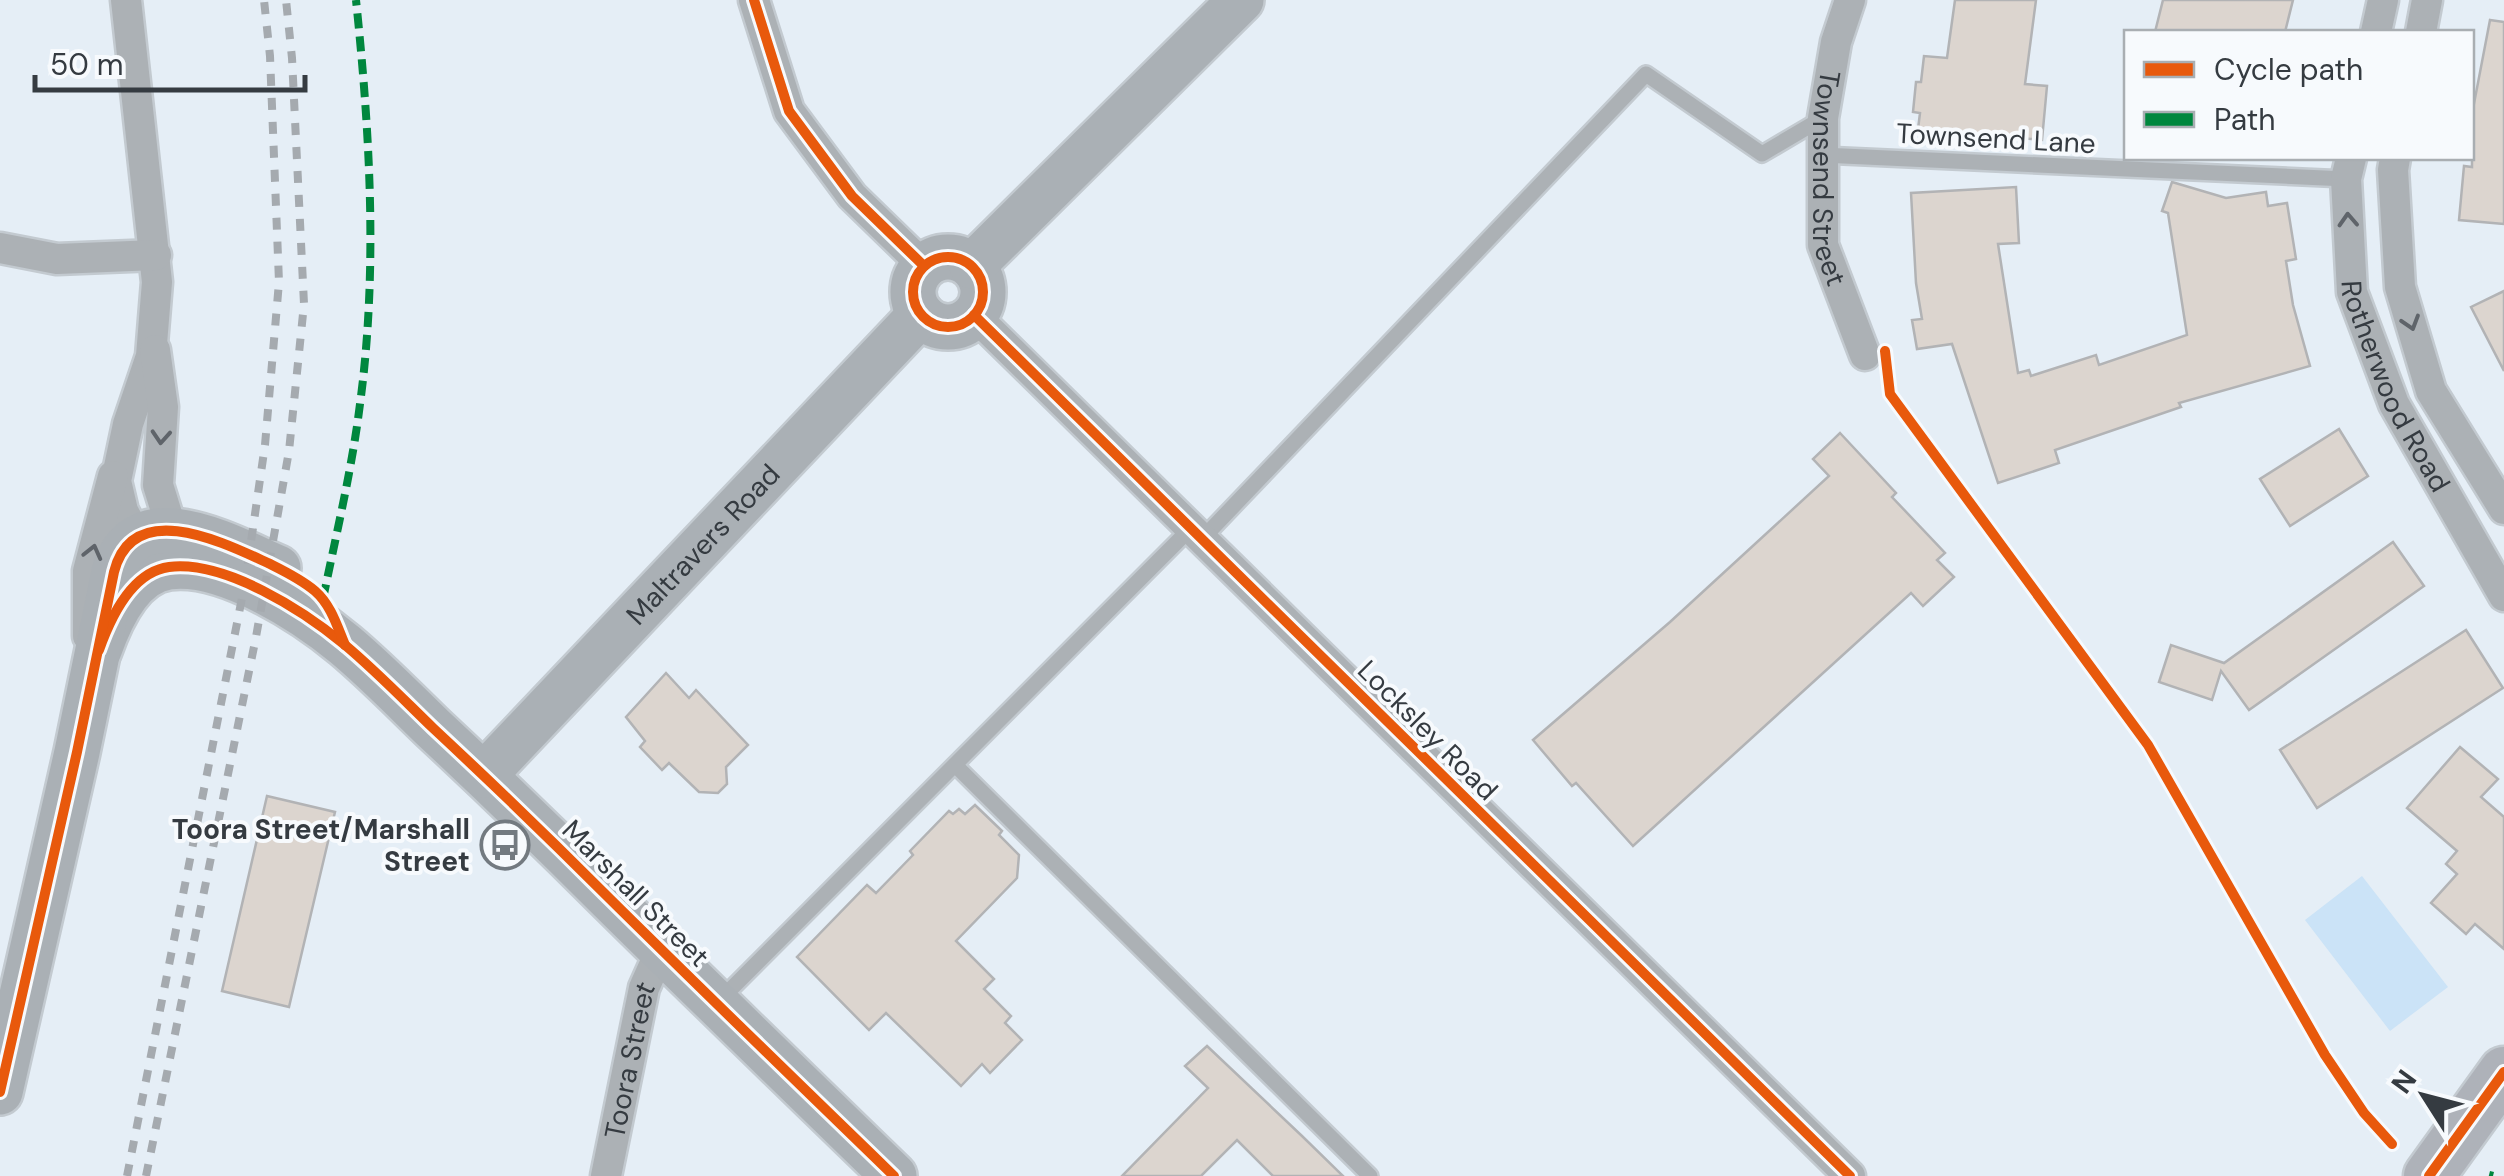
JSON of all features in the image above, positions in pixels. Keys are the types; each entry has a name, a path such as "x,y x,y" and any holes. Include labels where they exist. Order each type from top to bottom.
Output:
{"main road":[{"path":"2429,1176 2504,1072"}],"street":[{"path":"126,0 156,255 154,342 162,407 158,546"},
{"path":"754,0 788,111 852,196 924,266"},
{"path":"972,266 1241,0"},
{"name":"Townsend Street","path":"1850,0 1836,42 1823,118 1823,244 1865,355"},
{"path":"2376,30 2383,0"},
{"path":"2420,30 2427,0"},
{"name":"Rotherwood Road","path":"2396,160 2400,286 2431,391 2504,508"},
{"name":"Rotherwood Road","path":"2349,168 2352,292 2394,404 2504,596"},
{"path":"0,248 58,259 156,255"},
{"path":"948,256 972,266 979,274 983,296 974,315 965,323 942,326 921,314 913,295 924,266 948,256"},
{"name":"Maltravers Road","path":"484,775 921,314"},
{"name":"Locksley Road","path":"974,315 1850,1176"},
{"path":"95,667 86,584 154,342"},
{"path":"124,441 116,487 122,511 158,546"},
{"path":"0,1092 116,564 121,554 158,546"},
{"name":"Marshall Street","path":"158,546 182,567 245,583 274,597 345,645 484,775 894,1176"},
{"name":"Toora Street","path":"606,1176 644,988 661,950"}],"lane":[{"path":"716,1004 954,765 1196,534 1646,74 1762,154 1823,118"},
{"name":"Townsend Lane","path":"1822,156 2349,168"},
{"path":"954,765 1370,1176"}],"shaded area":[{"path":"2362,876 2448,987 2390,1031 2305,920"}],"building":[{"path":"1955,0 2036,0 2025,84 2047,86 2042,140 1918,129 1920,113 1913,112 1916,82 1921,82 1924,56 1947,58"},
{"path":"2163,0 2293,0 2286,30 2156,30"},
{"path":"2490,20 2504,22 2504,224 2459,220 2464,166 2472,167 2474,160 2474,104"},
{"path":"2172,182 2226,198 2266,192 2268,206 2287,203 2296,259 2286,261 2310,366 2179,403 2181,407 2055,450 2059,463 1998,483 1952,344 1917,349 1912,320 1922,319 1911,193 2016,187 2019,243 1998,244 2018,373 2029,370 2031,376 2096,355 2099,365 2187,335 2168,213 2162,211"},
{"path":"2504,291 2504,371 2471,307"},
{"path":"2339,429 2368,476 2290,526 2260,479"},
{"path":"1840,433 1896,493 1892,497 1945,553 1937,560 1954,577 1923,606 1911,593 1633,846 1576,783 1572,786 1533,740 1670,622 1829,476 1813,459"},
{"path":"2393,542 2424,586 2249,710 2221,671 2212,700 2159,682 2171,645 2224,663"},
{"path":"2466,630 2503,688 2317,808 2280,750"},
{"path":"666,673 689,698 696,690 748,745 726,767 727,784 718,793 699,792 669,763 662,770 640,747 645,741 626,717"},
{"path":"2460,747 2498,779 2481,797 2504,817 2504,949 2475,924 2466,934 2431,903 2457,874 2446,864 2457,851 2407,808"},
{"path":"267,796 335,812 289,1007 222,991"},
{"path":"975,805 1002,831 999,835 1019,855 1017,878 956,941 994,979 984,989 1011,1016 1005,1023 1022,1040 990,1073 982,1064 961,1086 886,1013 869,1030 797,957 867,885 876,893 949,811 953,814 959,809 965,814"},
{"path":"1207,1046 1343,1176 1273,1176 1237,1140 1201,1176 1122,1176 1208,1088 1185,1066"}],"railway":[{"path":"127,1176 245,583 265,445 279,282 270,56 264,0"},
{"path":"146,1176 256,637 289,451 304,304 286,0"}],"marked path":[{"path":"323,599 357,428 369,303 368,151 356,0"},
{"path":"2489,1175 2493,1176"}],"cycle path":[{"path":"754,0 789,111 852,196 924,266"},
{"path":"948,257 973,267 983,292 973,317 948,327 923,317 913,292 923,267 948,257"},
{"path":"974,315 1850,1176"},
{"path":"1885,351 1890,394 2148,745 2325,1055 2364,1113 2392,1144"},
{"path":"0,1092 114,572 124,549 140,536 159,531 182,532 228,545 315,591 329,609 345,645"},
{"path":"99,650 116,611 133,587 169,567 214,571 263,591 308,617 379,675 894,1176"},
{"path":"2429,1176 2504,1072"}],"place":[{"name":"Toora Street/Marshall Street","path":"505,845"}]}
